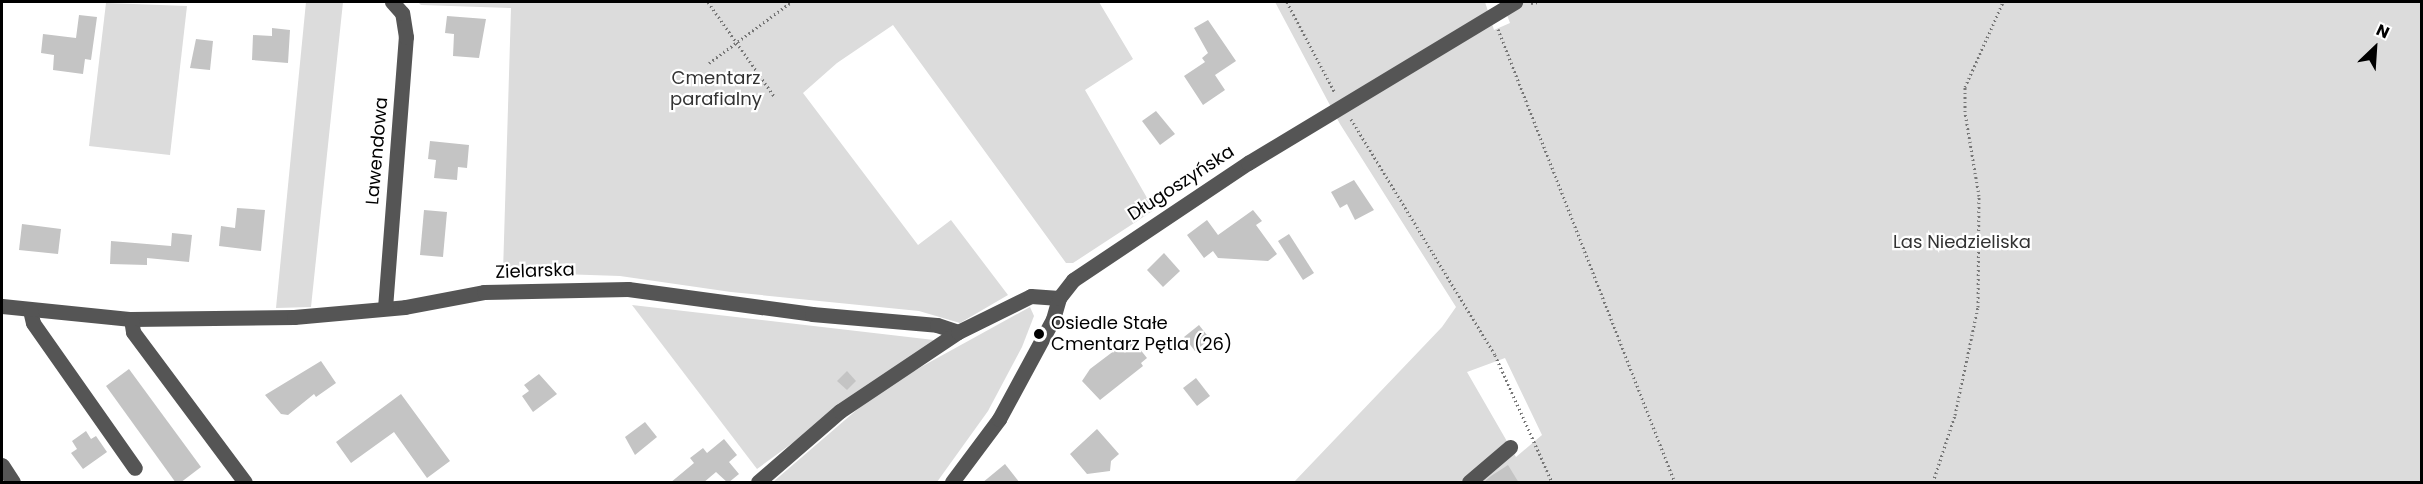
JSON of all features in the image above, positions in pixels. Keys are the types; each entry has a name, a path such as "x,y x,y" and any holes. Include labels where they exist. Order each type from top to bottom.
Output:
{"street":[{"name":"Lawendowa","path":"385,308 406,37 402,13 392,2"},
{"name":"Długoszyńska","path":"952,483 999,419 1053,319 1059,298 1073,280 1126,242 1343,106 1515,2"},
{"name":"Zielarska","path":"2,306 131,319 294,317 385,308 484,292 628,289 812,314 937,325 958,332"},
{"path":"758,483 840,411 958,332 1031,296 1059,298"},
{"path":"30,310 33,323 135,468"},
{"path":"131,319 133,332 245,483"},
{"path":"1469,483 1510,447"},
{"path":"2,465 13,483"}],"path":[{"path":"708,2 774,96"},
{"path":"709,63 791,2"},
{"path":"1287,2 1343,106 1495,355 1552,483"},
{"path":"1933,483 1955,415 1978,307 1979,196 1965,112 1965,87 2002,2"},
{"path":"1492,15 1522,84 1675,483"}],"green space":[{"path":"306,2 343,2 311,307 276,308"},
{"name":"Cmentarz parafialny","path":"418,2 1099,2 1133,59 1085,90 1154,210 1073,263 1066,263 893,25 837,63 803,93 918,245 951,220 1008,295 960,323 919,311 731,292 620,276 503,272 511,8 421,5"},
{"name":"Las Niedzieliska","path":"1275,2 1485,2 1494,30 1510,23 1502,2 2421,2 2421,482 1294,482 1442,327 1456,307 1340,124","holes":["1505,358 1542,435 1516,457 1467,372"]},
{"path":"106,3 187,6 170,155 89,146"},
{"path":"632,305 934,340 757,469"},
{"path":"1030,307 1034,316 1022,347 988,411 937,482 773,482 881,389"}],"building":[{"path":"79,15 97,17 91,60 85,59 83,74 53,70 54,55 41,53 43,34 76,38"},
{"path":"447,16 486,19 479,58 453,56 454,34 445,33"},
{"path":"1208,20 1236,61 1215,75 1225,90 1203,105 1184,76 1205,62 1202,58 1208,53 1194,28"},
{"path":"272,28 290,30 288,63 252,60 253,35 272,36"},
{"path":"196,39 213,41 210,70 190,68"},
{"path":"1156,111 1175,134 1160,145 1142,121"},
{"path":"430,141 469,145 467,168 458,167 457,180 434,178 436,160 428,159"},
{"path":"1354,180 1374,210 1355,220 1347,204 1340,208 1331,192"},
{"path":"237,208 265,210 261,251 219,246 221,226 235,228"},
{"path":"424,210 447,212 443,257 420,255"},
{"path":"1253,210 1262,221 1256,225 1277,254 1268,261 1218,258 1213,251 1204,258 1187,235 1207,220 1218,235"},
{"path":"22,224 61,229 58,254 19,250"},
{"path":"172,233 192,235 189,262 147,258 147,265 110,264 111,241 171,246"},
{"path":"1289,234 1314,273 1303,280 1278,241"},
{"path":"1164,253 1180,271 1163,287 1147,270"},
{"path":"1199,325 1210,339 1195,351 1184,337"},
{"path":"1131,338 1147,358 1141,363 1143,366 1100,400 1082,381 1090,369"},
{"path":"321,361 336,383 316,397 314,394 288,415 281,414 265,395"},
{"path":"129,369 201,467 180,483 176,483 106,386"},
{"path":"847,371 856,381 847,390 837,381"},
{"path":"539,374 557,394 533,412 522,396 529,391 524,385"},
{"path":"1196,378 1210,396 1197,406 1183,388"},
{"path":"401,394 450,461 427,478 394,432 351,463 336,442"},
{"path":"645,422 657,437 635,455 625,437"},
{"path":"1097,429 1119,454 1111,461 1110,471 1087,474 1070,454"},
{"path":"86,431 91,439 96,436 107,452 83,469 71,453 77,449 72,441"},
{"path":"724,439 737,455 729,462 739,474 728,483 716,472 703,483 670,483 694,463 690,458 703,448 707,453"},
{"path":"1005,464 1020,483 982,483"},
{"path":"1508,465 1519,483 1483,483 1491,476"}],"place":[{"name":"Osiedle Stałe Cmentarz Pętla (26)","path":"1039,334"}]}
